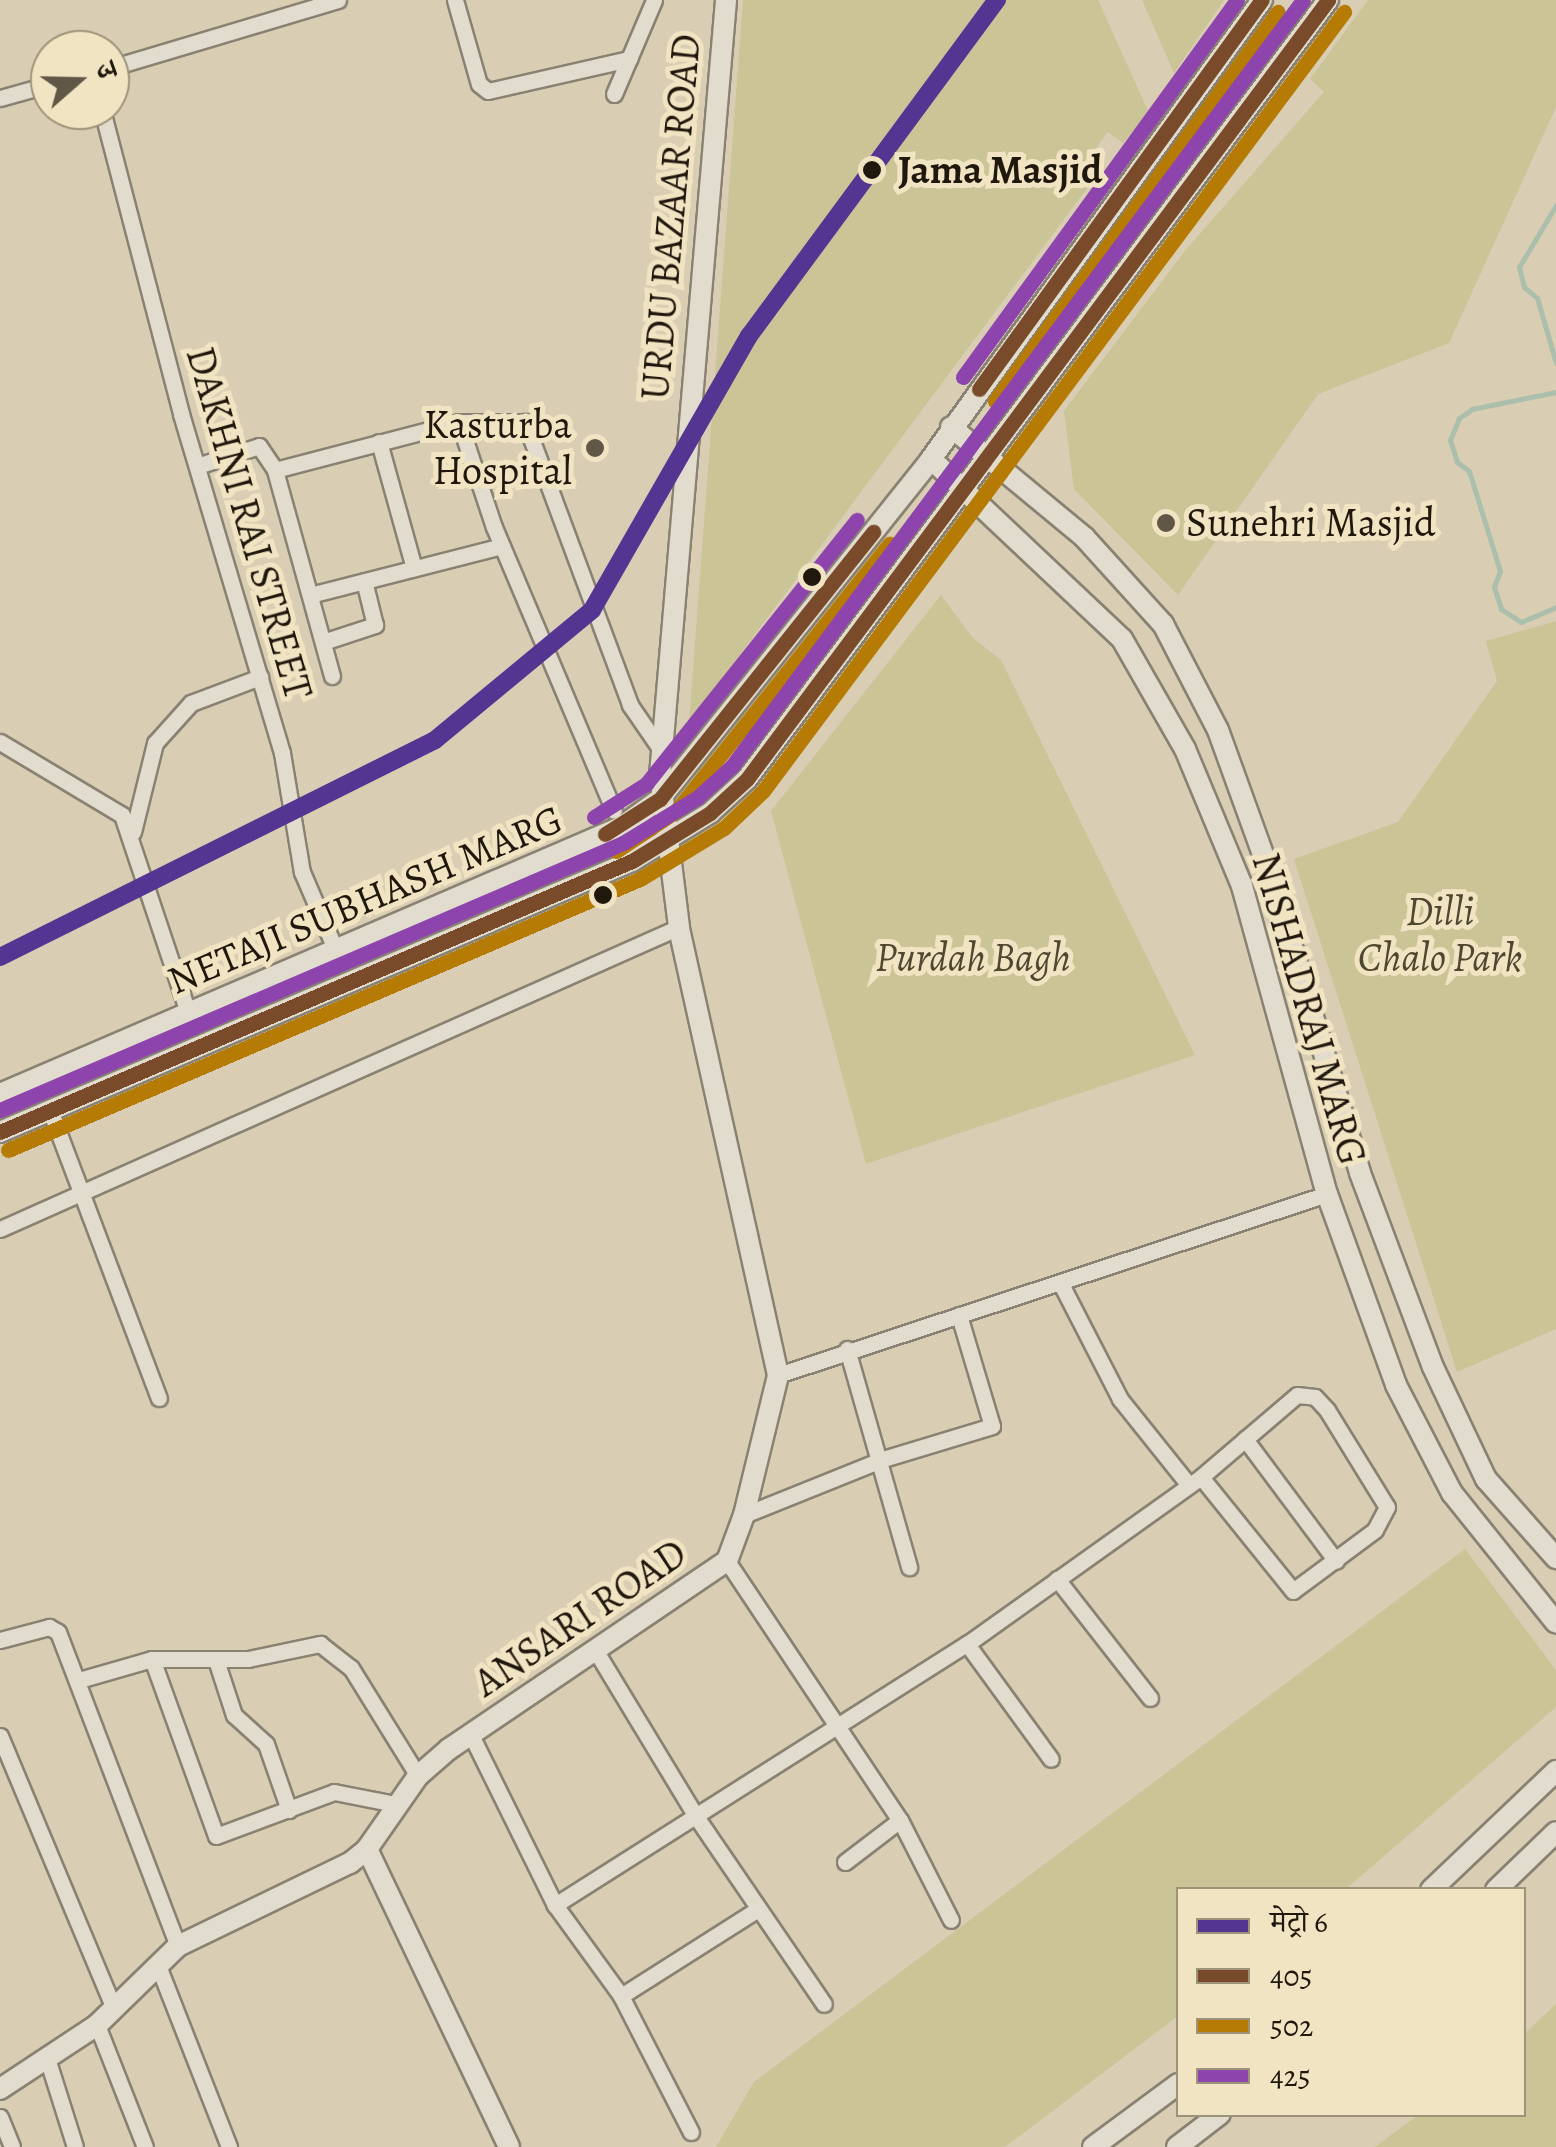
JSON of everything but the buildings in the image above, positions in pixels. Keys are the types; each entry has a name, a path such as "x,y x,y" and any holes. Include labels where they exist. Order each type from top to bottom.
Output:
{"main road":[{"name":"URDU BAZAAR ROAD","path":"660,799 661,750 726,0"},
{"name":"NETAJI SUBHASH MARG","path":"0,1094 621,827 660,799 931,459 1262,0"},
{"name":"NETAJI SUBHASH MARG","path":"0,1132 668,842 747,779 1328,0"},
{"name":"NISHADRAJ MARG","path":"952,427 1084,537 1163,624 1218,730 1269,871 1360,1173 1432,1367 1486,1479 1556,1558"},
{"name":"NISHADRAJ MARG","path":"931,459 1122,638 1185,748 1242,886 1327,1194 1396,1385 1452,1493 1556,1623"},
{"name":"ANSARI ROAD","path":"0,2089 97,2026 178,1946 367,1850 418,1776 470,1734 726,1560 744,1515 778,1375 679,926 660,799"},
{"path":"1434,1887 1556,1771"},
{"path":"1500,1887 1556,1832"},
{"path":"367,1850 509,2147"},
{"path":"1093,2147 1176,2085"},
{"path":"1177,2147 1216,2117"}],"street":[{"path":"130,62 338,0"},
{"path":"455,0 479,84 488,92 629,60"},
{"path":"614,94 654,0"},
{"path":"0,98 30,90"},
{"name":"DAKHNI RAI STREET","path":"107,130 197,466 282,753 302,872 336,952"},
{"path":"276,470 460,422 524,422 630,705 661,750"},
{"path":"460,422 502,546 614,811"},
{"path":"379,442 414,568"},
{"path":"197,466 259,446 276,470 332,676"},
{"path":"310,595 502,546"},
{"path":"322,642 375,624 364,581"},
{"path":"133,832 155,743 195,700 260,677"},
{"path":"0,742 110,805 133,832 189,1015"},
{"path":"0,1229 679,926"},
{"path":"50,1110 78,1194 159,1398"},
{"path":"778,1375 846,1349 1060,1284 1327,1194"},
{"path":"555,1905 967,1644 1195,1481 1298,1395 1307,1393 1327,1410 1387,1507 1375,1530 1301,1588 1285,1589 1195,1481 1120,1400 1060,1284"},
{"path":"744,1515 883,1458 992,1426 959,1315"},
{"path":"846,1349 883,1458 909,1567"},
{"path":"1245,1439 1336,1561"},
{"path":"726,1560 834,1728 900,1820 951,1920"},
{"path":"1056,1578 1150,1698"},
{"path":"0,1640 54,1628 79,1680 178,1946"},
{"path":"967,1644 1050,1759"},
{"path":"79,1680 152,1659 216,1660 326,1647 350,1668 418,1776"},
{"path":"594,1648 697,1818 824,2004"},
{"path":"152,1659 216,1836 334,1792 400,1805"},
{"path":"216,1660 234,1715 266,1744 288,1810"},
{"path":"470,1734 555,1905 622,1996 690,2132"},
{"path":"0,1736 4,1754 114,2006"},
{"path":"845,1862 900,1820"},
{"path":"622,1996 758,1909"},
{"path":"157,1964 230,2147"},
{"path":"97,2026 145,2147"},
{"path":"47,2058 76,2147"},
{"path":"0,2117 12,2147"}],"green space":[{"path":"743,0 1098,0 1149,113 1123,143 1108,132 1081,168 1094,179 689,723"},
{"path":"1142,0 1224,0 1174,73"},
{"path":"1368,0 1556,0 1556,107 1449,343 1318,394 1178,595 1074,489 1064,411 1184,252 1324,92 1310,79"},
{"name":"Purdah Bagh","path":"941,595 972,637 1001,660 1195,1055 866,1164 771,811"},
{"name":"Dilli Chalo Park","path":"1556,621 1556,1329 1457,1372 1294,859 1398,822 1497,681 1486,641"},
{"path":"1465,1549 1556,1670 1556,1707 1348,1887 1176,1887 1176,2018 1005,2147 716,2147 754,2082"},
{"path":"1556,2004 1556,2147 1375,2147 1415,2117 1526,2117 1526,2032"}],"waterway":[{"path":"1556,205 1519,267 1524,287 1537,298 1556,363"},
{"path":"1556,392 1472,409 1459,418 1450,440 1457,462 1469,471 1500,571 1494,587 1501,609 1521,622 1556,607"}],"metro line":[{"name":"6","path":"0,957 435,740 592,610 749,336 997,0"}],"transit line":[{"name":"425","path":"963,377 1237,0"},
{"name":"405","path":"979,389 1262,0"},
{"name":"425","path":"0,1110 623,843 698,797 732,766 1303,0"},
{"name":"405","path":"0,1132 632,861 710,813 747,779 1328,0"},
{"name":"502","path":"995,401 1278,12"},
{"name":"502","path":"8,1150 640,879 724,828 763,791 1344,12"},
{"name":"425","path":"594,817 646,784 857,520"},
{"name":"405","path":"605,834 660,799 873,532"},
{"name":"502","path":"616,851 676,811 889,544"}],"place":[{"name":"Jama Masjid","path":"872,170"},
{"name":"Kasturba Hospital","path":"595,448"},
{"name":"Sunehri Masjid","path":"1166,523"}]}
